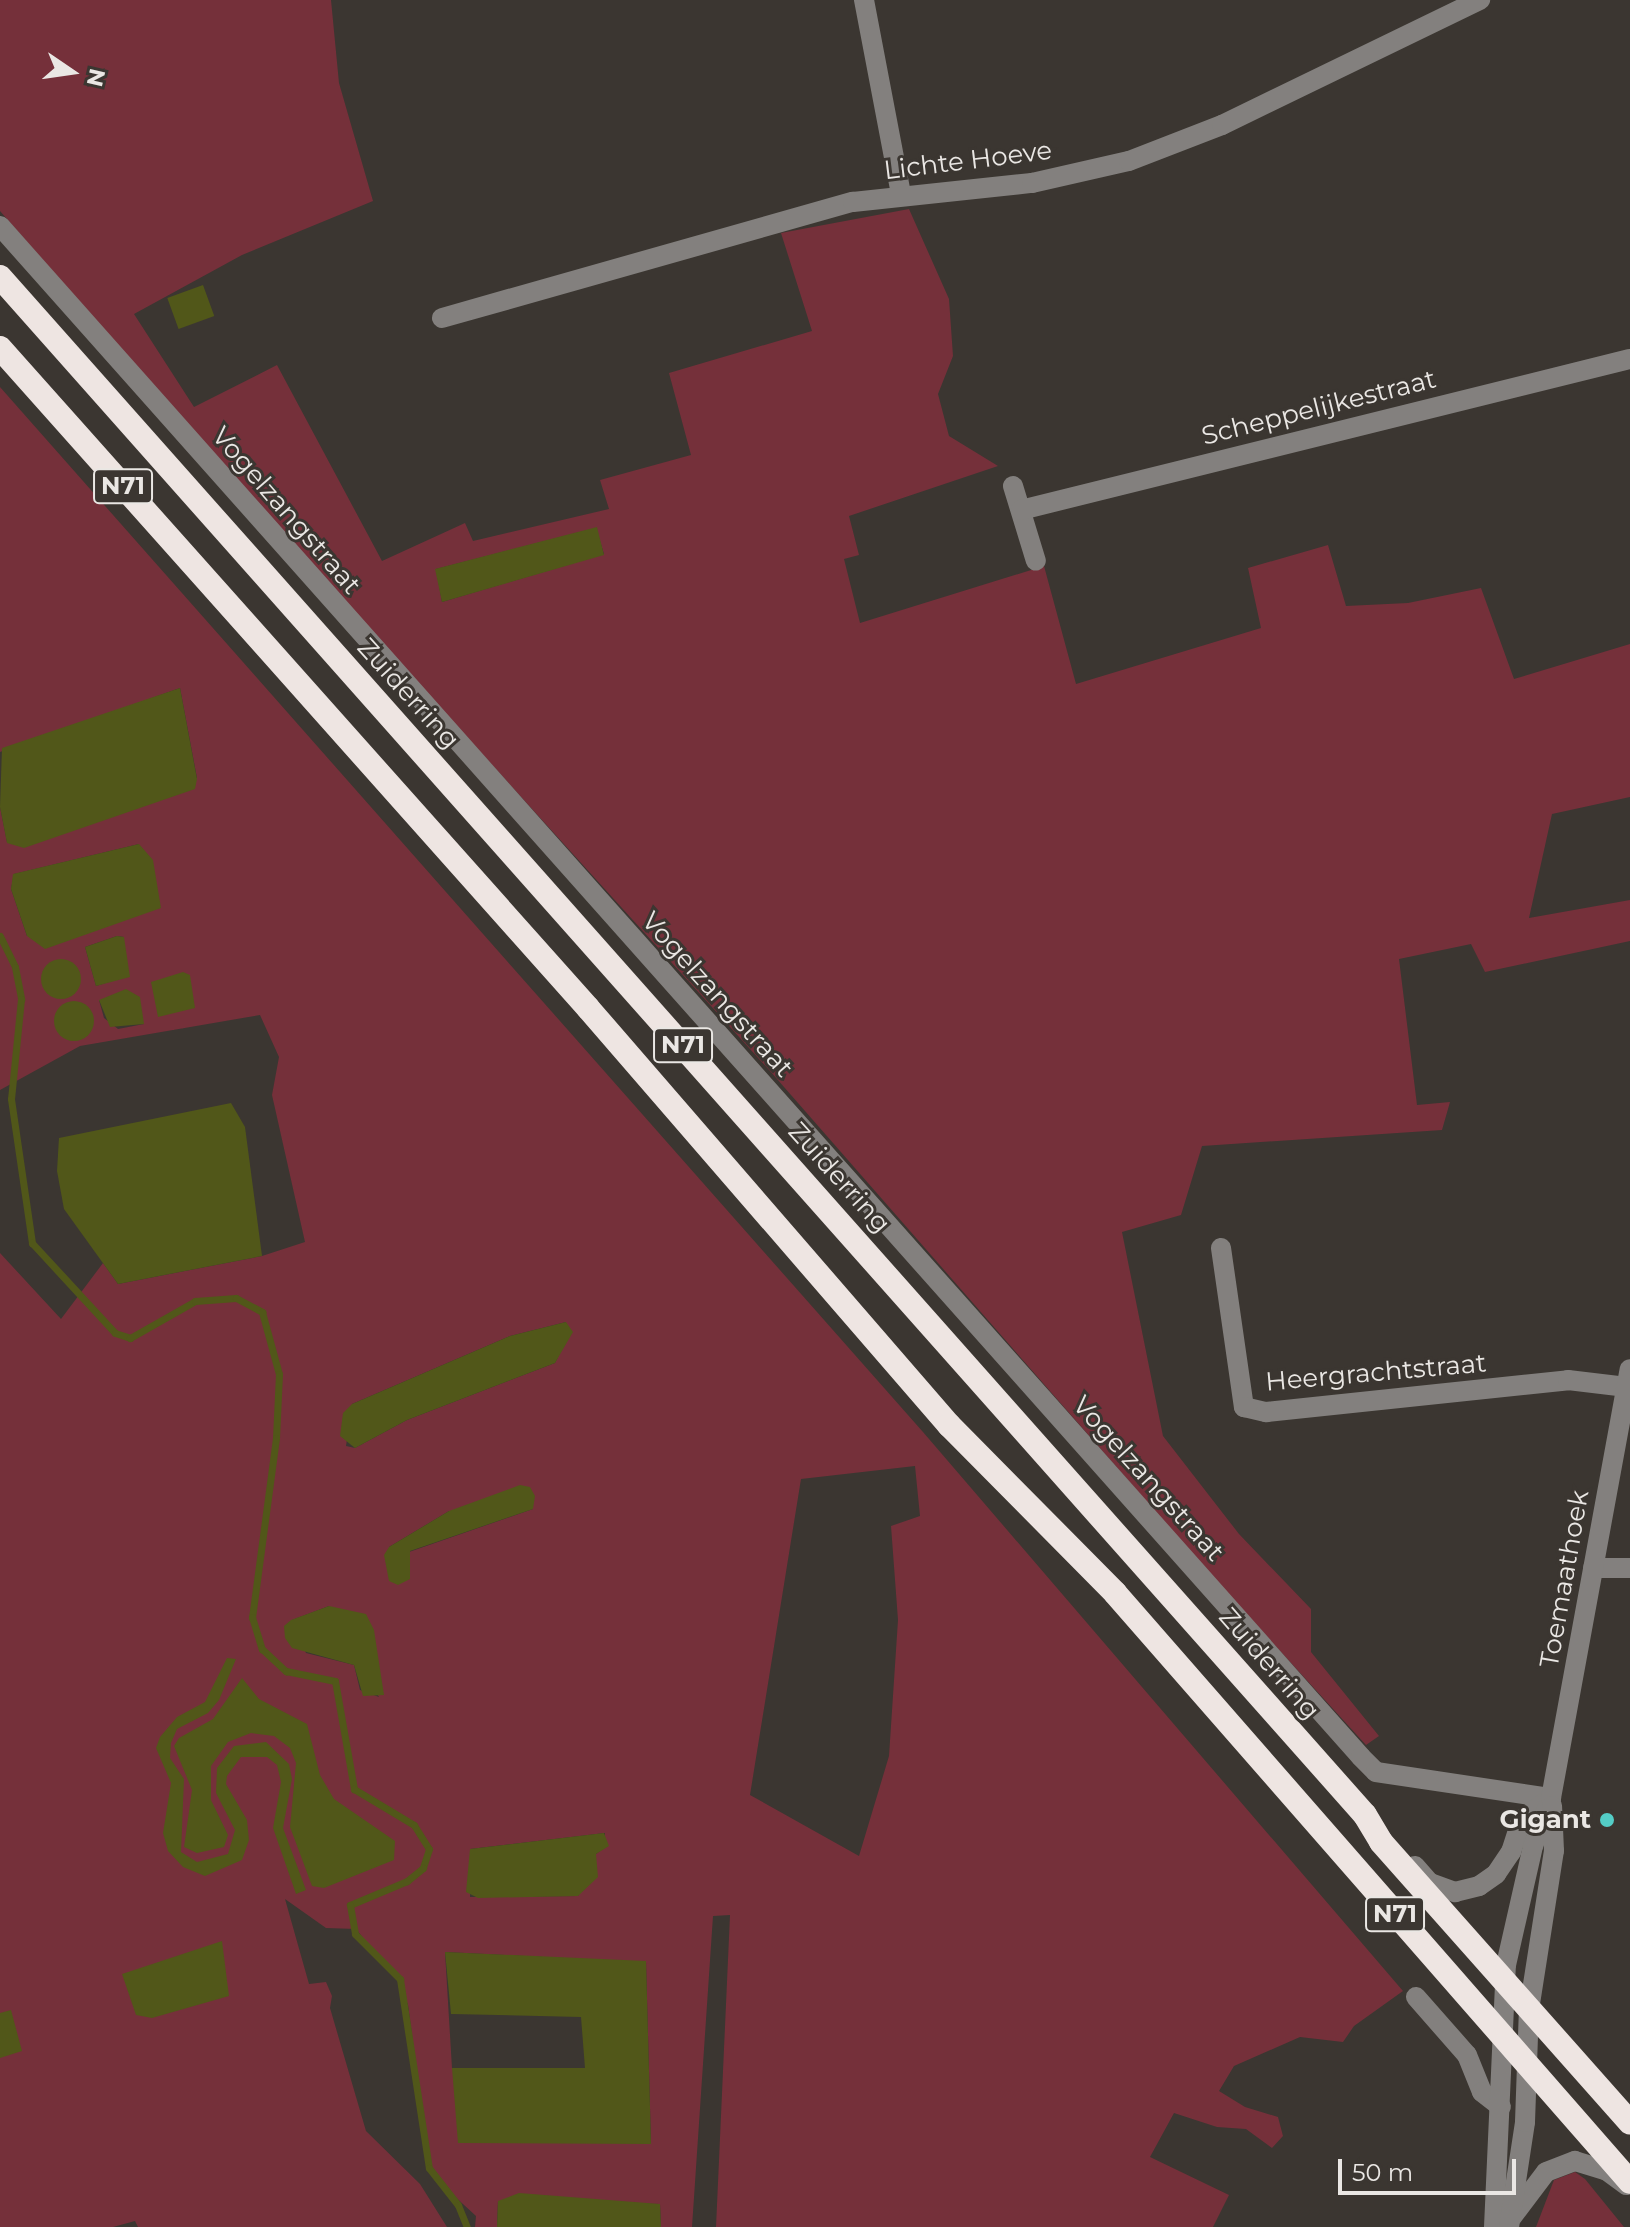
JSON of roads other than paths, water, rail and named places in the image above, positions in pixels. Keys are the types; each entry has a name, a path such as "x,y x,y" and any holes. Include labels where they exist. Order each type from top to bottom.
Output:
{"highway":[{"name":"Zuiderring","path":"0,277 1365,1815 1381,1842 1630,2122"},
{"name":"N71","path":"0,348 588,1008 949,1425 1115,1593 1528,2061 1630,2185"}],"street":[{"path":"864,0 901,194"},
{"name":"Lichte Hoeve","path":"442,318 797,215 901,194 1032,183 1175,146 1480,0"},
{"name":"Vogelzangstraat","path":"0,226 1361,1757 1376,1772 1551,1798"},
{"name":"Scheppelijkestraat","path":"1021,510 1630,359"},
{"path":"1013,486 1036,561"},
{"name":"Heergrachtstraat","path":"1221,1248 1244,1407 1266,1412 1568,1380 1628,1378"},
{"name":"Toemaathoek","path":"1504,2225 1501,2107 1505,1981 1518,1904 1551,1798 1628,1378"},
{"path":"1593,1568 1630,1568"},
{"path":"1365,1815 1430,1883 1455,1892 1496,1874 1511,1852 1522,1819 1551,1798"},
{"name":"Toemaathoek","path":"1504,2225 1528,2061 1529,2010 1554,1851 1551,1798"},
{"path":"1416,1997 1467,2055 1482,2092 1501,2107"},
{"path":"1504,2225 1546,2172 1575,2161 1607,2171 1630,2185"}],"waterway":[{"path":"0,936 15,967 21,999 11,1099 32,1243 115,1333 130,1338 195,1301 236,1298 262,1312 279,1374 276,1438 252,1617 262,1649 286,1671 335,1681 354,1789 414,1825 429,1849 423,1868 407,1881 350,1905 355,1934 400,1979 429,2168 458,2205 467,2227"}],"place":[{"name":"Gigant","path":"1607,1820"}]}
